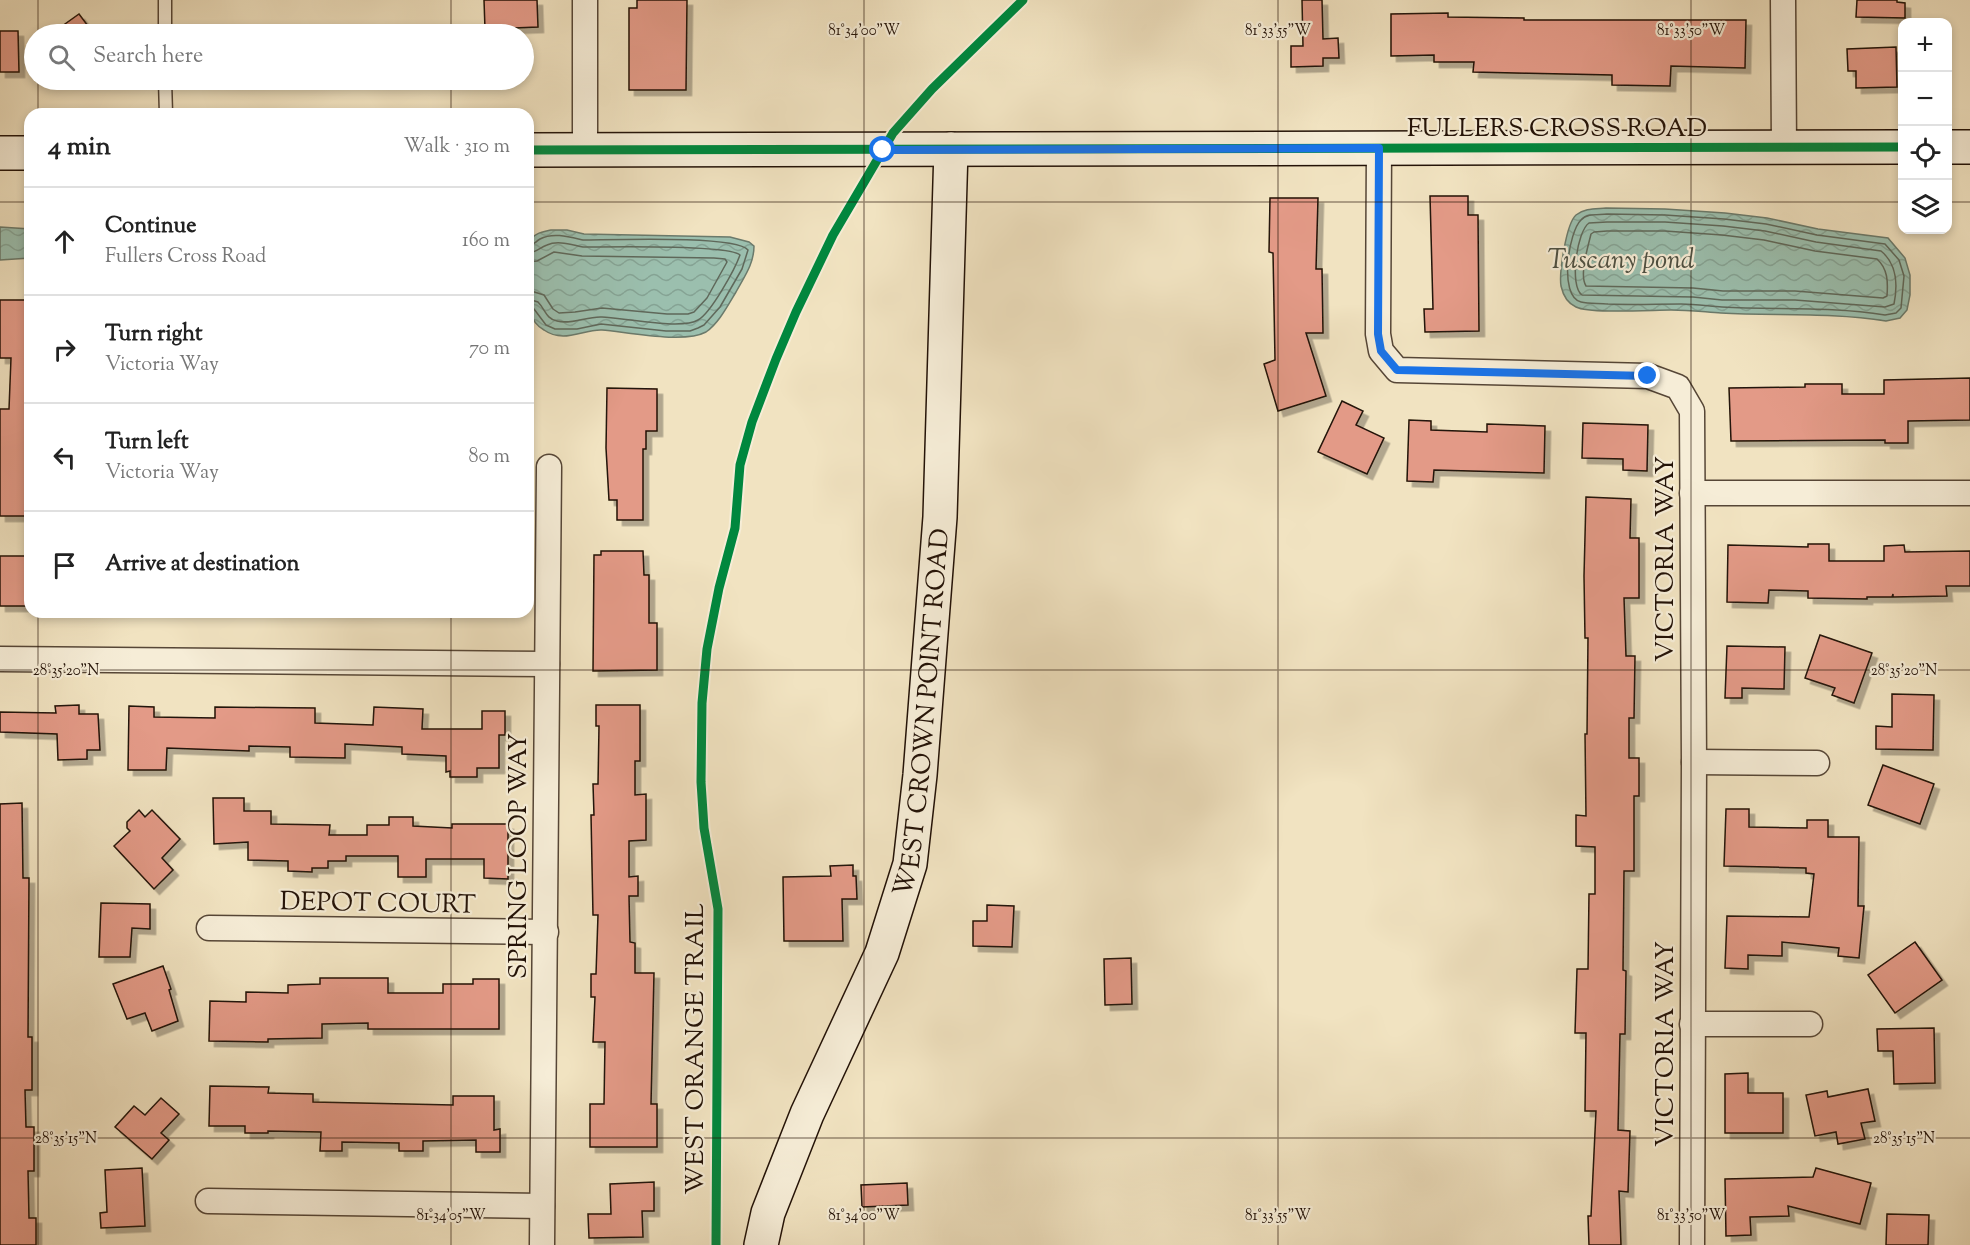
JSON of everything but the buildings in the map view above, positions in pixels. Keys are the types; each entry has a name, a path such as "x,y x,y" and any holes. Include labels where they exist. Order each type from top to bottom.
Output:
{"street":[{"path":"585,0 585,151"},
{"path":"1783,0 1784,147"},
{"name":"FULLERS CROSS ROAD","path":"534,150 1898,147"},
{"path":"1952,147 1970,147"},
{"name":"VICTORIA WAY","path":"1379,148 1378,334 1381,351 1397,370 1648,376 1678,387 1692,411 1694,762 1692,1245"},
{"name":"WEST CROWN POINT ROAD","path":"761,1245 768,1213 807,1114 882,953 910,864 920,775 940,517 951,149"},
{"path":"0,153 24,153"},
{"name":"SPRING LOOP WAY","path":"542,1245 549,466"},
{"path":"1692,494 1970,493"},
{"path":"0,659 547,664"},
{"path":"1694,762 1816,762"},
{"name":"DEPOT COURT","path":"209,928 546,932"},
{"path":"1692,1024 1810,1024"},
{"path":"208,1201 542,1206"}],"lane":[{"path":"165,0 165,24"},
{"path":"165,90 166,108"}],"water":[{"name":"Tuscany pond","path":"1590,209 1725,213 1888,238 1905,258 1910,275 1907,310 1900,318 1886,321 1824,315 1677,310 1607,311 1576,307 1566,298 1561,286 1562,260 1569,228 1572,220 1579,213"},
{"path":"0,227 24,229 24,258 0,260"},
{"path":"567,230 584,234 730,237 749,242 754,246 754,253 748,270 730,302 719,319 706,332 684,337 670,337 595,330 559,336 544,330 534,320 534,236 540,233"}],"cycle path":[{"name":"WEST ORANGE TRAIL","path":"716,1245 718,909 704,828 701,782 702,703 707,649 719,588 735,528 740,465 752,422 796,312 833,235 893,133 932,89 1023,0"},
{"path":"534,150 1898,147"}],"route":[{"path":"883,150 1379,148 1378,334 1381,351 1397,370 1648,376"}]}
